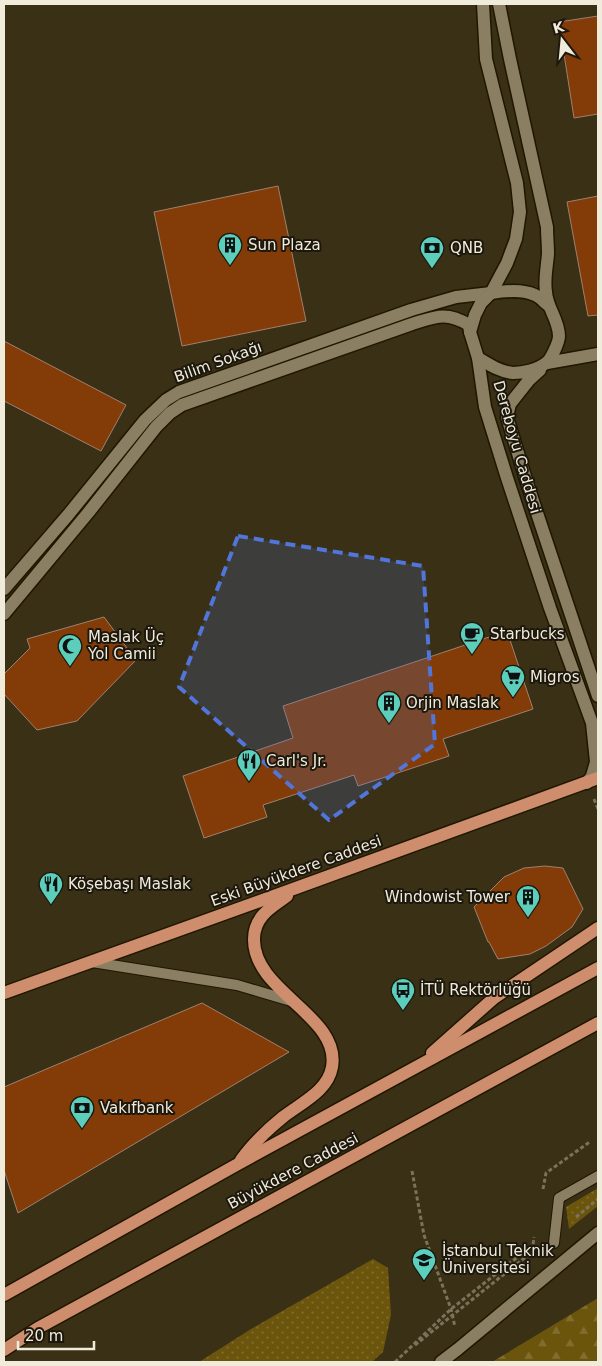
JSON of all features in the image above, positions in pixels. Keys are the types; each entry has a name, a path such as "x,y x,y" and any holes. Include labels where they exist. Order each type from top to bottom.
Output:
{"main road":[{"name":"Eski Büyükdere Caddesi","path":"4,993 594,781"},
{"path":"238,1164 253,1144 284,1116 312,1096 327,1081 332,1066 331,1047 321,1028 273,982 254,947 254,931 263,915 296,888"},
{"path":"417,1066 494,998 598,928"},
{"name":"Büyükdere Caddesi","path":"4,1296 238,1164 598,968"},
{"name":"Büyükdere Caddesi","path":"4,1350 38,1328 598,1023"}],"street":[{"path":"470,332 481,302 491,293 507,263 516,239 520,212 517,183 486,59 483,4"},
{"path":"499,4 547,227 546,292 548,305 556,320 559,337 547,363"},
{"path":"491,293 506,291 535,295 548,305"},
{"name":"Bilim Sokağı","path":"4,589 68,515 145,420 166,400 179,392 411,310 456,297 491,293"},
{"name":"Bilim Sokağı","path":"4,614 156,427 170,413 182,405 439,316 457,318 469,325 470,332"},
{"name":"Dereboyu Caddesi","path":"470,332 478,358 485,406 507,478 550,608 592,723 596,762 592,776 594,781"},
{"path":"478,358 500,370 512,373 528,371 547,363 598,354"},
{"name":"Dereboyu Caddesi","path":"547,363 529,380 510,404 507,417 598,696"},
{"path":"441,1362 598,1233"}],"lane":[{"path":"92,962 237,985 293,1001"},
{"path":"554,1238 559,1198 598,1176"}],"path":[{"path":"542,1191 546,1173 591,1141"},
{"path":"412,1171 424,1235 453,1315 458,1349"},
{"path":"395,1362 554,1238 598,1199"},
{"path":"395,1362 451,1309 533,1245 535,1236"}],"highlighted area":[{"path":"238,536 423,566 435,744 329,820 179,687"}],"green space":[{"path":"598,1188 598,1206 569,1229 566,1207"},
{"path":"373,1259 388,1268 391,1315 383,1352 372,1362 199,1362 251,1329"},
{"path":"598,1298 598,1362 492,1362"}],"building":[{"path":"598,16 598,114 574,118 559,22"},
{"name":"Sun Plaza","path":"278,186 306,321 182,346 154,212"},
{"path":"598,196 598,315 588,316 567,202"},
{"path":"4,341 126,405 101,451 4,401"},
{"name":"Maslak Üç Yol Camii","path":"104,617 136,660 77,721 37,730 4,694 4,674 30,648 27,639"},
{"name":"Orjin Maslak","path":"507,631 533,709 443,739 449,756 358,786 354,775 263,805 267,817 204,838 183,776 293,738 283,706"},
{"name":"Windowist Tower","path":"545,866 563,868 583,909 572,927 546,946 530,954 498,959 488,942 474,907 504,877 524,868"},
{"name":"Vakıfbank","path":"202,1003 289,1052 18,1213 4,1170 4,1087"}],"place":[{"name":"Sun Plaza","path":"230,266"},
{"name":"QNB","path":"432,269"},
{"name":"Starbucks","path":"472,655"},
{"name":"Maslak Üç Yol Camii","path":"70,667"},
{"name":"Migros","path":"513,698"},
{"name":"Orjin Maslak","path":"389,724"},
{"name":"Carl's Jr.","path":"249,782"},
{"name":"Köşebaşı Maslak","path":"51,905"},
{"name":"Windowist Tower","path":"528,918"},
{"name":"İTÜ Rektörlüğü","path":"403,1011"},
{"name":"Vakıfbank","path":"82,1129"},
{"name":"İstanbul Teknik Üniversitesi","path":"424,1281"}]}
